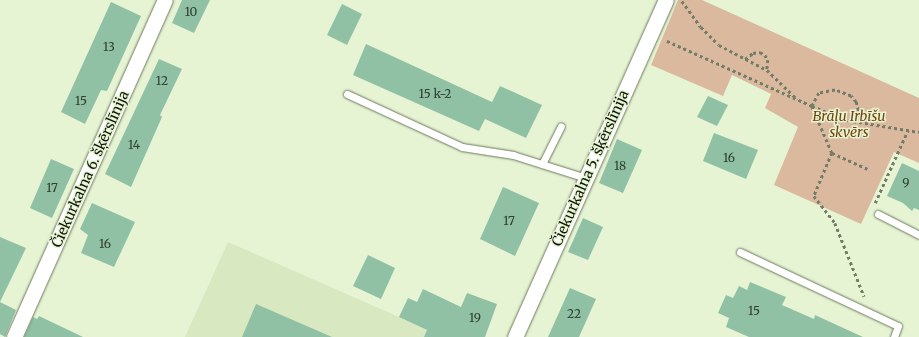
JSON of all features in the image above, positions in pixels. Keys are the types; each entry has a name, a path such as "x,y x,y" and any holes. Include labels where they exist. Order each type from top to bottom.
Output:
{"street":[{"name":"Čiekurkalna 6. šķērslīnija","path":"14,337 165,0"},
{"name":"Čiekurkalna 5. šķērslīnija","path":"515,337 666,0"}],"lane":[{"path":"348,94 462,146 513,155 586,178"},
{"path":"542,164 561,126"},
{"path":"878,214 919,235"},
{"path":"740,252 898,326 894,337"}],"path":[{"path":"684,2 701,27 719,45 768,70 799,100"},
{"path":"650,34 847,120 919,132"},
{"path":"745,59 753,53 760,52 765,55 768,60 768,70"},
{"path":"812,106 819,93 835,90 851,96 856,102 861,122"},
{"path":"812,106 832,153 868,169"},
{"path":"881,206 875,204 908,130"},
{"path":"832,153 814,196 835,222 864,297 863,310"}],"shaded area":[{"path":"228,242 399,317 441,337 185,337"}],"green space":[{"name":"Brāļu Irbīšu skvērs","path":"678,0 702,0 919,98 919,163 894,152 861,224 774,185 798,127 765,108 771,94 732,75 723,96 651,65"}],"building":[{"path":"182,0 210,0 194,33 172,23"},
{"path":"111,2 141,16 107,91 101,90 85,124 61,112"},
{"path":"342,4 362,14 347,45 327,35"},
{"path":"366,44 492,102 500,86 542,105 526,138 485,119 479,131 353,75"},
{"path":"159,59 182,69 160,115 162,117 131,187 105,174"},
{"path":"708,96 728,105 717,126 697,117"},
{"path":"714,133 758,150 746,179 703,161"},
{"path":"617,139 642,150 623,193 599,183"},
{"path":"51,159 74,169 52,218 30,208"},
{"path":"902,163 919,171 919,210 914,208 912,211 903,203 887,196"},
{"path":"503,187 539,203 515,256 480,239"},
{"path":"92,203 135,222 114,267 81,253 88,235 80,229"},
{"path":"583,218 603,227 588,260 568,252"},
{"path":"0,237 26,248 0,302"},
{"path":"368,255 395,268 381,299 353,286"},
{"path":"750,282 786,297 782,305 814,319 815,315 863,337 749,337 726,327 729,318 718,313 726,295 733,298 739,286 747,290"},
{"path":"570,288 596,299 579,337 548,337"},
{"path":"423,289 461,307 467,293 497,304 485,337 424,337 427,330 399,317 408,298 417,302"},
{"path":"0,302 16,310 5,337 0,334"},
{"path":"256,304 332,337 242,337"},
{"path":"39,316 83,337 24,337 33,317 37,319"}]}
